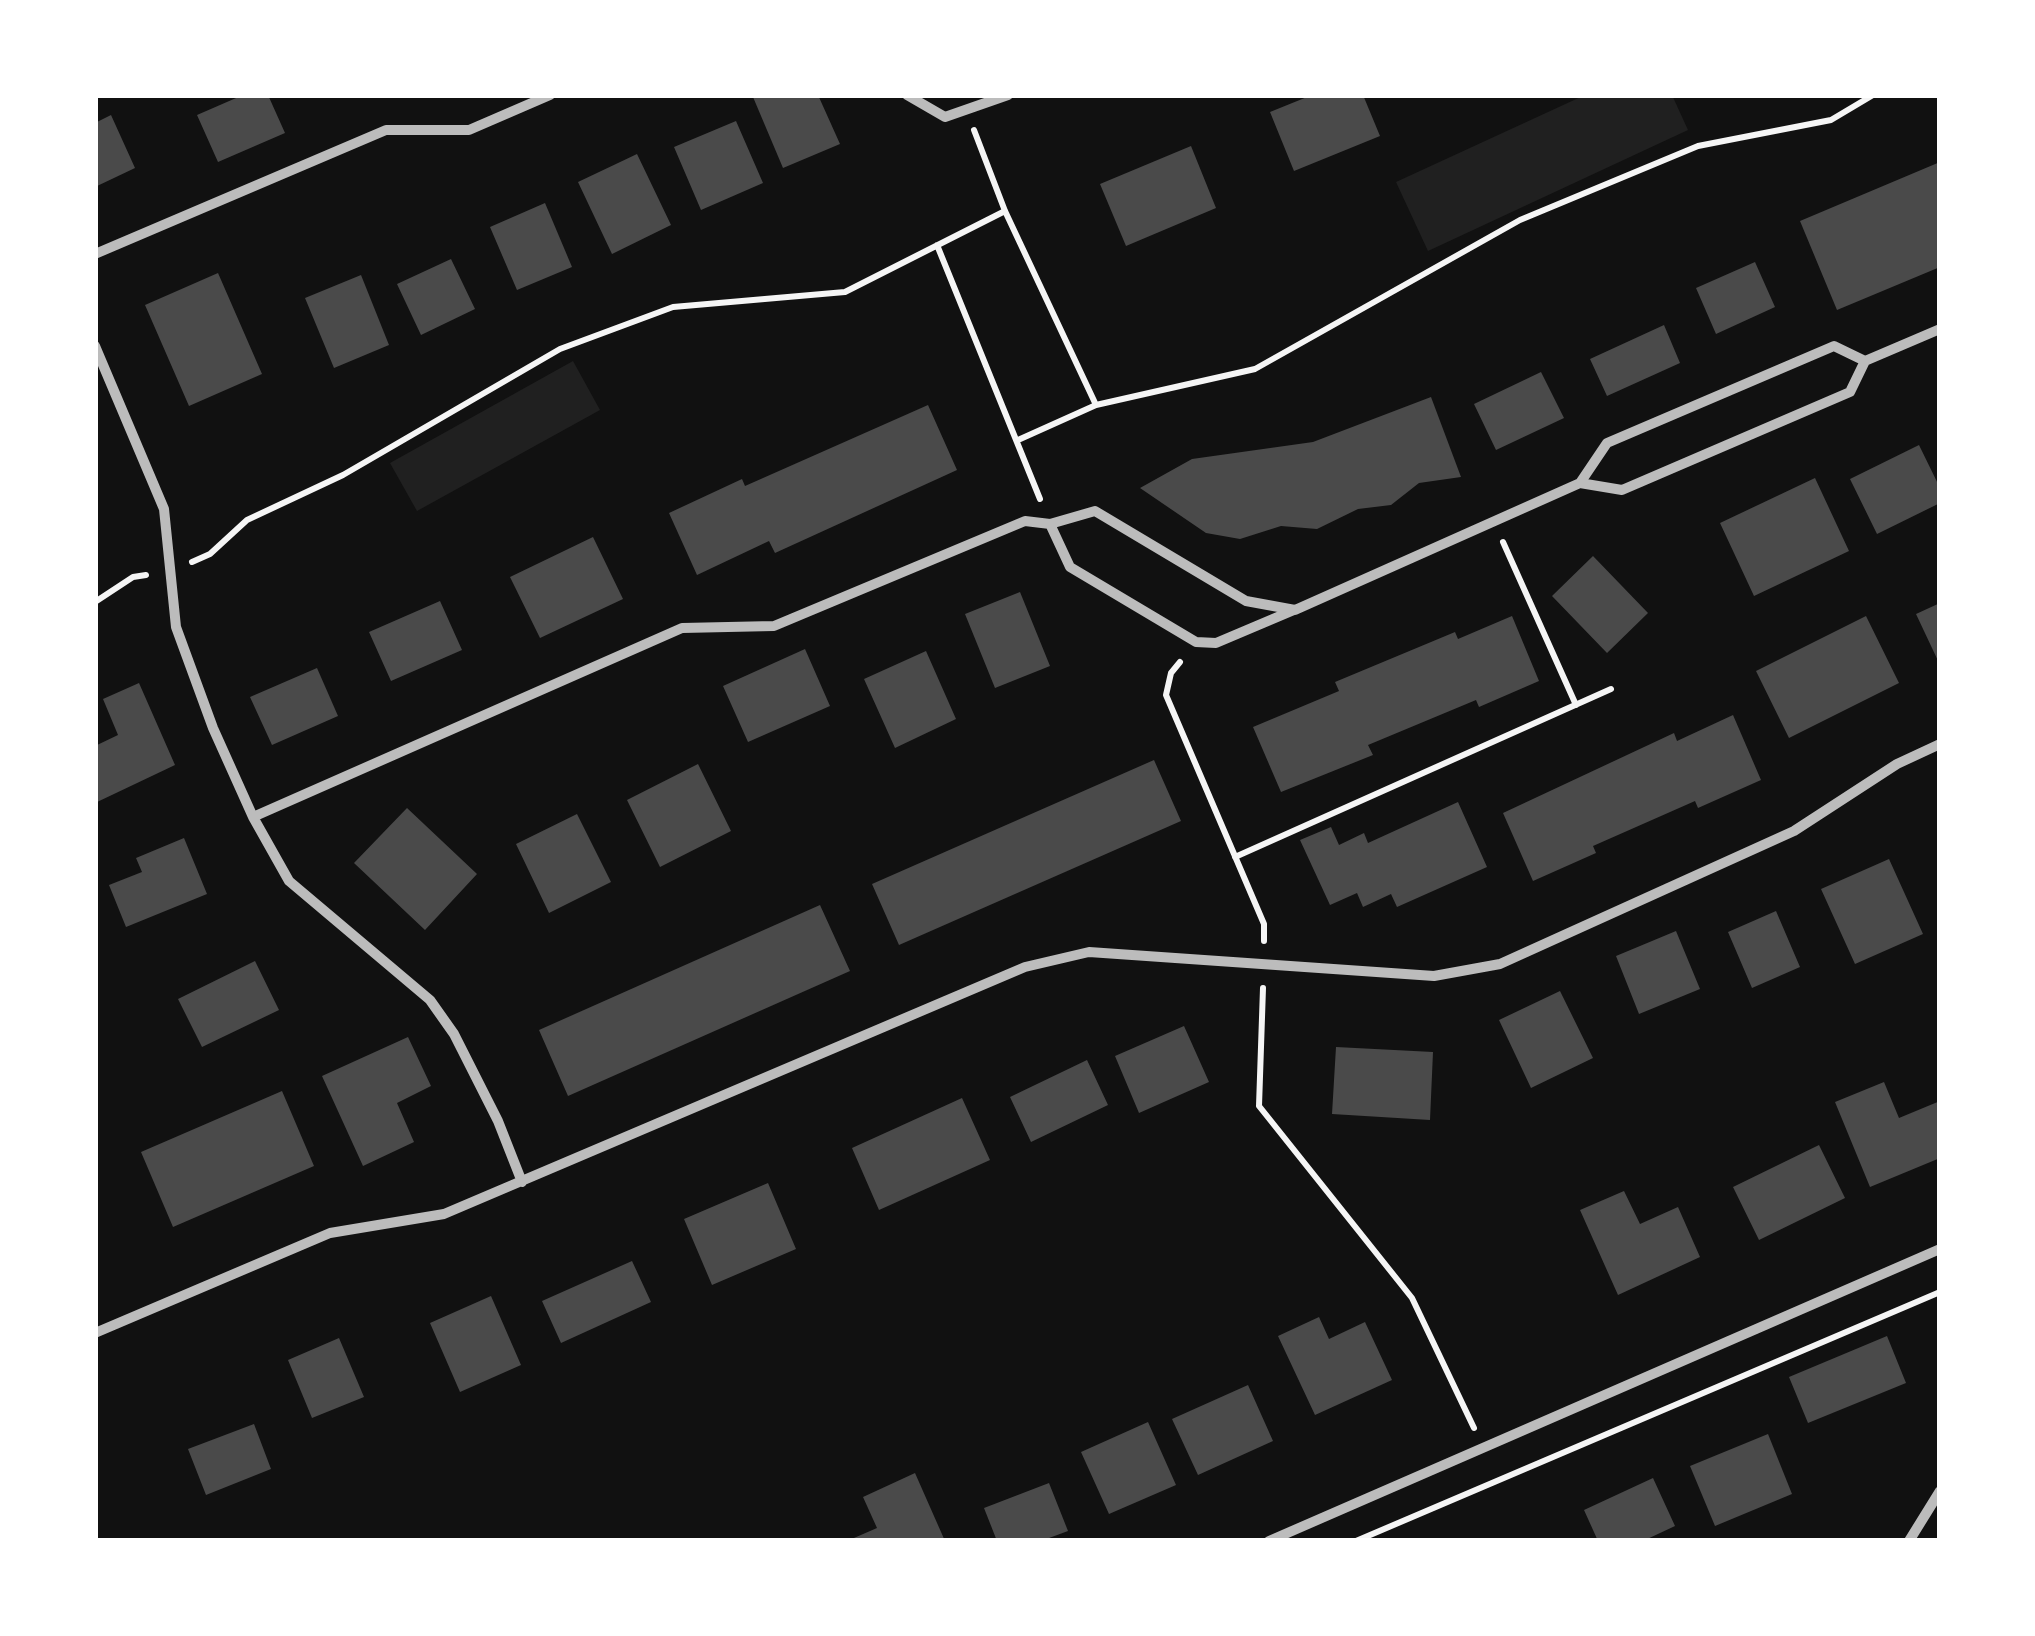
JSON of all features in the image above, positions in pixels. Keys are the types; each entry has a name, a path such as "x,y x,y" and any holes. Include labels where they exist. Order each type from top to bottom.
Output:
{"street":[{"path":"95,254 386,130 469,130 550,95"},
{"path":"907,95 945,117 1008,95"},
{"path":"1580,483 1622,490 1850,392 1865,361 1940,329"},
{"path":"95,346 164,508 176,627 213,728 253,818 290,881 430,1000 454,1034 498,1121 522,1182"},
{"path":"1050,524 1070,566 1196,642 1216,643 1580,483 1607,443 1694,405 1834,346 1865,361"},
{"path":"253,818 682,628 774,626 1025,521 1050,524 1095,511 1246,601 1295,610"},
{"path":"95,1333 330,1233 444,1214 1025,967 1089,952 1434,976 1500,964 1794,831 1897,764 1940,744"},
{"path":"1269,1541 1940,1249"},
{"path":"1909,1541 1940,1491"}],"path":[{"path":"1018,440 1096,405 1254,369 1520,220 1698,146 1831,120 1873,95"},
{"path":"966,110 1005,211 1096,405"},
{"path":"95,602 133,577 171,570 210,554 247,520 343,475 560,350 673,307 845,292 1005,211"},
{"path":"937,245 1050,524"},
{"path":"1494,521 1576,706"},
{"path":"1196,642 1172,673 1166,695 1264,924 1259,1106 1412,1298 1484,1447"},
{"path":"1235,856 1611,689"},
{"path":"1356,1541 1940,1292"},
{"path":"95,1449 95,1483"}],"shaded area":[{"path":"1585,95 1672,95 1688,130 1428,251 1396,182"},
{"path":"573,361 600,410 417,511 390,463"}],"building":[{"path":"243,95 268,95 285,133 218,162 197,115"},
{"path":"818,95 840,144 783,168 753,97"},
{"path":"1312,95 1363,95 1380,136 1294,171 1270,112"},
{"path":"111,115 135,168 95,187 95,123"},
{"path":"736,121 763,183 701,210 674,147"},
{"path":"1191,146 1216,208 1126,246 1100,184"},
{"path":"637,154 671,225 612,254 578,182"},
{"path":"1940,162 1940,267 1837,310 1800,221"},
{"path":"545,203 572,267 517,290 490,227"},
{"path":"451,259 475,309 421,335 397,284"},
{"path":"1755,262 1775,307 1716,334 1696,288"},
{"path":"218,273 262,374 189,406 145,305"},
{"path":"361,275 389,345 334,368 305,298"},
{"path":"1664,325 1680,363 1607,396 1590,359"},
{"path":"1541,372 1564,418 1496,450 1474,404"},
{"path":"1431,397 1461,477 1419,483 1391,505 1358,509 1317,529 1281,526 1240,539 1206,533 1140,488 1192,459 1313,442"},
{"path":"928,405 957,470 775,553 769,541 697,575 669,513 742,479 745,486"},
{"path":"1919,445 1940,488 1940,503 1877,534 1850,479"},
{"path":"1815,478 1849,551 1754,596 1720,523"},
{"path":"593,537 623,599 540,638 510,577"},
{"path":"1593,556 1648,613 1607,653 1552,596"},
{"path":"1020,592 1050,666 995,688 965,614"},
{"path":"440,601 462,650 391,681 369,632"},
{"path":"1940,603 1940,665 1916,614"},
{"path":"1512,616 1539,681 1479,707 1476,700 1368,745 1373,755 1281,792 1253,727 1339,691 1335,682 1455,632 1458,639"},
{"path":"1866,616 1899,683 1789,738 1756,671"},
{"path":"805,649 830,706 748,742 723,686"},
{"path":"926,651 956,719 895,748 864,679"},
{"path":"317,668 338,716 272,745 250,697"},
{"path":"139,683 175,765 95,803 95,746 118,735 103,699"},
{"path":"1733,715 1761,780 1698,808 1695,801 1593,846 1596,853 1533,881 1503,813 1674,733 1677,741"},
{"path":"1154,760 1181,821 899,945 872,884"},
{"path":"698,764 731,831 660,867 627,800"},
{"path":"1458,802 1487,867 1397,907 1391,894 1363,907 1357,893 1330,905 1300,840 1331,827 1339,845 1364,833 1368,843"},
{"path":"407,808 477,874 425,930 354,863"},
{"path":"577,814 611,882 549,913 516,844"},
{"path":"184,838 207,894 126,927 109,885 142,872 136,858"},
{"path":"1889,859 1923,934 1855,964 1821,889"},
{"path":"820,905 850,971 568,1096 539,1030"},
{"path":"1776,911 1800,967 1752,988 1728,932"},
{"path":"1676,931 1700,989 1639,1014 1616,956"},
{"path":"255,961 279,1010 202,1047 178,999"},
{"path":"1560,991 1593,1058 1531,1088 1499,1020"},
{"path":"1184,1026 1209,1082 1139,1113 1115,1056"},
{"path":"408,1037 431,1086 397,1103 414,1142 363,1166 322,1076"},
{"path":"1336,1047 1433,1052 1430,1120 1332,1114"},
{"path":"1087,1060 1108,1105 1031,1142 1010,1097"},
{"path":"1884,1082 1899,1118 1940,1101 1940,1158 1870,1187 1835,1102"},
{"path":"282,1091 314,1166 173,1227 141,1152"},
{"path":"962,1098 990,1160 879,1210 852,1148"},
{"path":"1819,1145 1845,1198 1759,1240 1733,1187"},
{"path":"768,1183 796,1249 712,1285 684,1219"},
{"path":"1624,1191 1640,1224 1678,1207 1700,1257 1618,1295 1580,1210"},
{"path":"632,1261 651,1302 561,1343 542,1301"},
{"path":"491,1296 521,1365 460,1392 430,1323"},
{"path":"1319,1317 1329,1339 1365,1322 1392,1380 1315,1415 1278,1336"},
{"path":"1887,1336 1906,1383 1808,1423 1789,1377"},
{"path":"339,1338 364,1397 312,1418 288,1360"},
{"path":"1248,1385 1273,1441 1198,1475 1172,1419"},
{"path":"1148,1422 1176,1485 1109,1514 1081,1452"},
{"path":"254,1424 271,1469 206,1495 188,1449"},
{"path":"1768,1434 1792,1494 1715,1526 1690,1466"},
{"path":"915,1473 945,1541 847,1541 877,1528 863,1497"},
{"path":"1653,1478 1675,1526 1643,1541 1598,1541 1584,1510"},
{"path":"1049,1483 1068,1531 1041,1541 997,1541 984,1508"}]}
